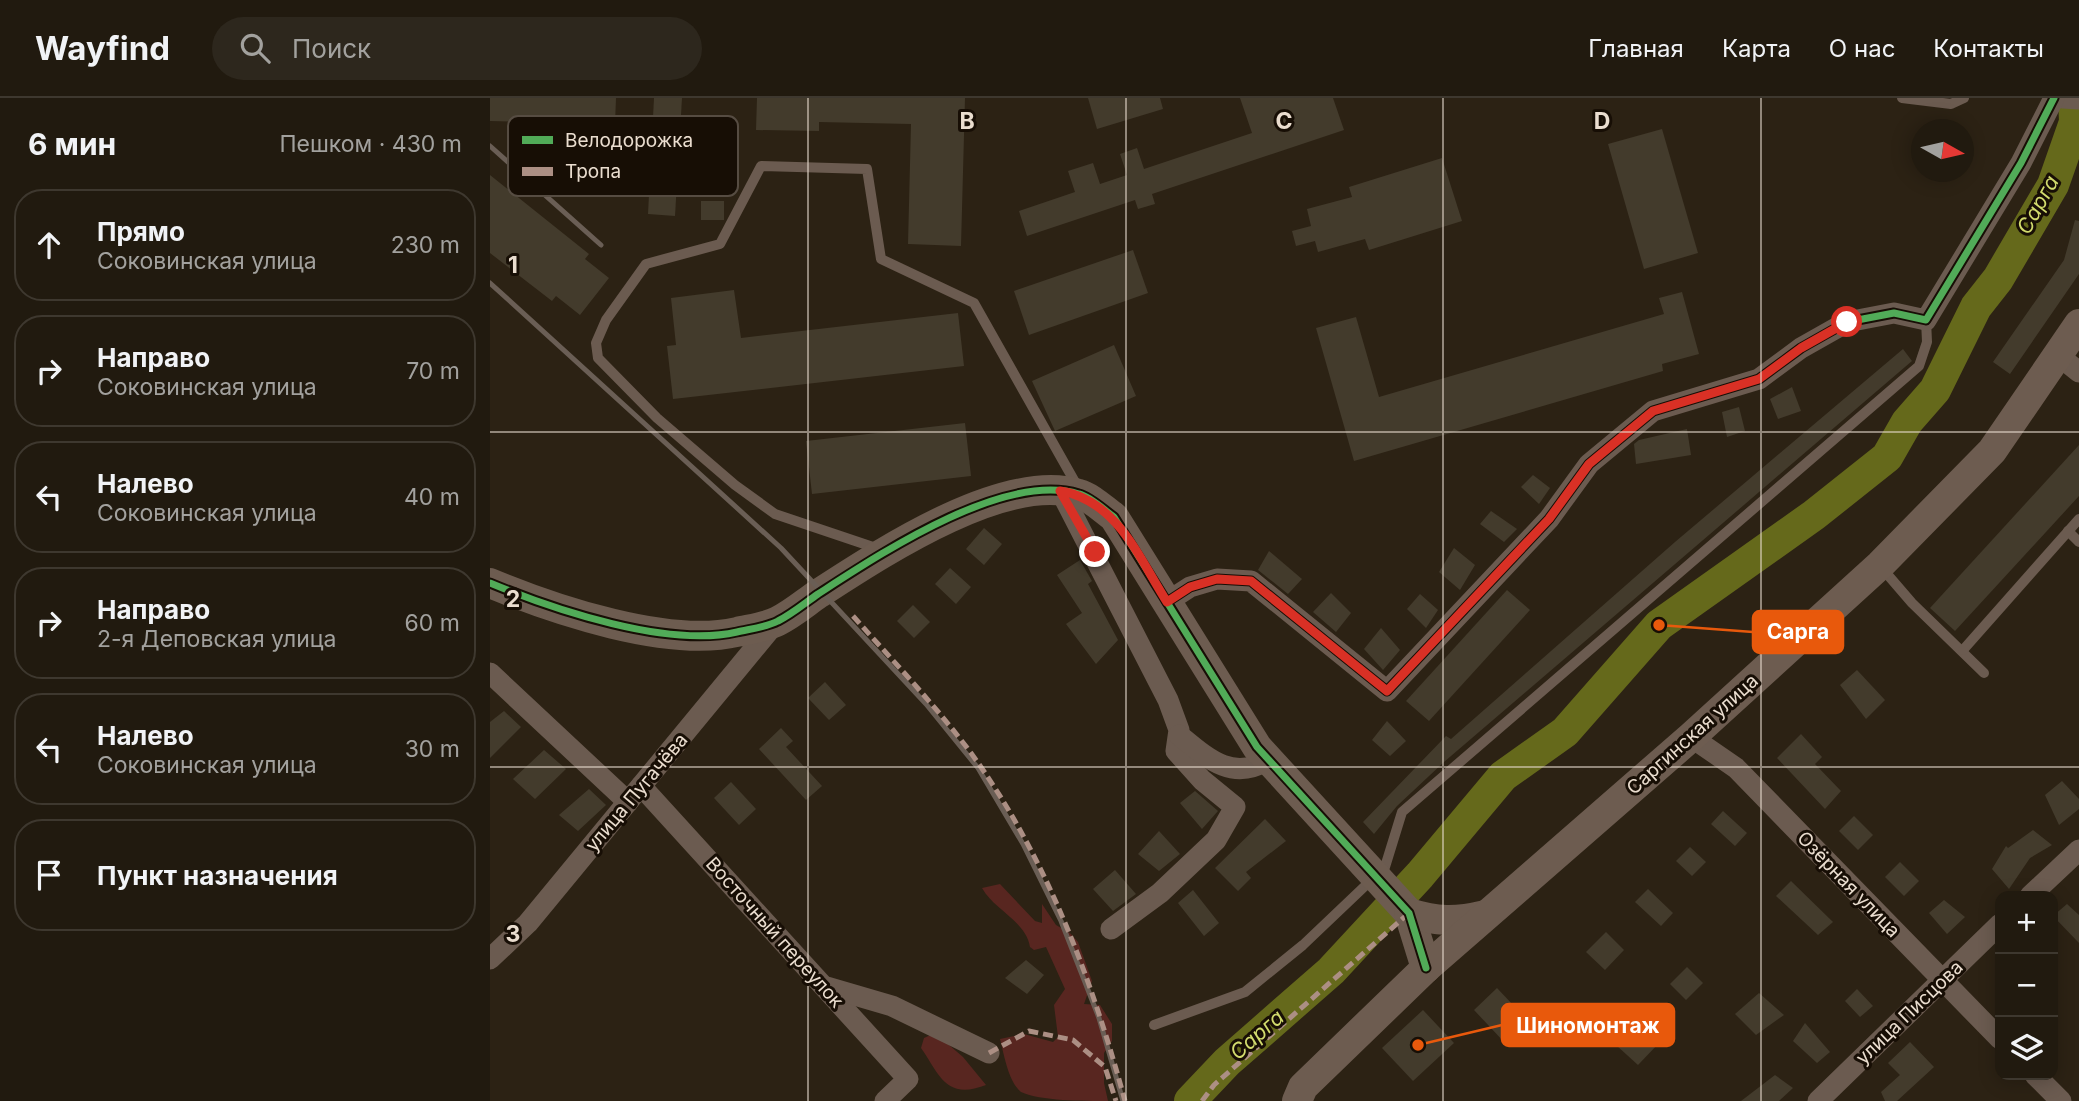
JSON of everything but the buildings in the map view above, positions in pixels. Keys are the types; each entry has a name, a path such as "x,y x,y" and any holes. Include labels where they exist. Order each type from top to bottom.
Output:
{"street":[{"path":"1167,602 1190,587 1217,579 1251,581 1387,691 1549,519 1589,464 1653,411 1759,379 1801,348 1847,322 1894,313 1926,320 2021,163 2054,98"},
{"path":"2063,98 2079,99"},
{"name":"Саргинская улица","path":"1300,1094 1426,968 1691,737 1880,565 1992,451 2069,364 2079,324"},
{"path":"490,583 579,616 634,628 687,634 734,633 778,621 889,552 996,498 1046,488 1071,492 1114,517 1257,747 1409,913 1426,968"},
{"path":"1071,492 1168,701 1179,735 1176,751 1202,780 1235,807 1216,840 1160,893 1111,929"},
{"name":"улица Пугачёва","path":"490,959 528,923 778,621"},
{"name":"Восточный переулок","path":"490,673 635,794 825,987 908,1079 885,1101"},
{"path":"1179,735 1224,767 1253,769 1268,760"},
{"name":"Озёрная улица","path":"1691,737 1736,768 1995,1034"},
{"path":"2035,891 2079,850"},
{"path":"1409,913 1446,922 1485,915"},
{"name":"улица Писцова","path":"1818,1101 1995,929"},
{"path":"825,987 892,1006 989,1053"},
{"path":"2040,1080 2061,1101"}],"lane":[{"path":"1902,98 1951,104 1964,98"},
{"path":"889,552 775,514 735,485 657,418 598,358 596,343 606,320 646,264 720,244 761,166 867,169 881,259 974,303 1071,492"},
{"path":"1154,1025 1245,992 1381,882 1402,812 1919,366 1927,342 1926,320"},
{"path":"1963,650 2079,519"},
{"path":"2068,531 2079,542"},
{"path":"1880,565 1912,603 1984,673"}],"shaded area":[{"path":"1000,884 1035,921 1042,923 1042,904 1056,925 1070,933 1078,942 1092,981 1084,1004 1100,1005 1112,1024 1112,1041 1104,1053 1104,1083 1108,1101 1063,1100 1029,1095 1021,1092 1013,1081 1000,1039 1024,1034 1053,1042 1058,1037 1054,1005 1065,989 1046,947 1034,950 1030,947 1022,930 982,888"},
{"path":"935,1033 963,1057 986,1085 961,1089 945,1082 921,1048 924,1038"}],"waterway":[{"name":"Сарга","path":"1190,1101 1227,1062 1331,971 1420,875 1503,776 1565,732 1659,625 1814,515 1887,457 1907,422 1935,390 1976,307 1998,279 2053,185 2075,122 2074,98"}],"railway":[{"path":"490,146 508,162"},
{"path":"546,196 601,245"},
{"path":"490,283 781,548 926,704 978,768 1023,844 1061,921 1099,1018 1123,1101"}],"marked path":[{"path":"853,616 914,683 971,753 1022,834 1044,876 1082,964 1125,1101"},
{"path":"1202,1101 1214,1085 1409,913"},
{"path":"989,1053 1029,1031 1073,1040 1105,1067 1116,1101"}],"cycle path":[{"path":"1167,602 1190,587 1217,579 1251,581 1387,691 1549,519 1589,464 1653,411 1759,379 1801,348 1847,322 1894,313 1926,320 2021,163 2054,98"},
{"path":"490,583 579,615 646,631 709,636 737,632 778,621 874,558 944,520 980,505 1015,494 1049,490 1084,496 1114,517 1257,747 1409,913 1426,968"}],"place":[{"name":"Сарга","path":"1659,625"},
{"name":"Шиномонтаж","path":"1418,1045"}],"route":[{"path":"1095,552 1060,491 1081,494 1114,517 1167,602 1190,587 1217,579 1251,581 1387,691 1549,519 1589,464 1653,411 1759,379 1801,348 1847,322"}]}
